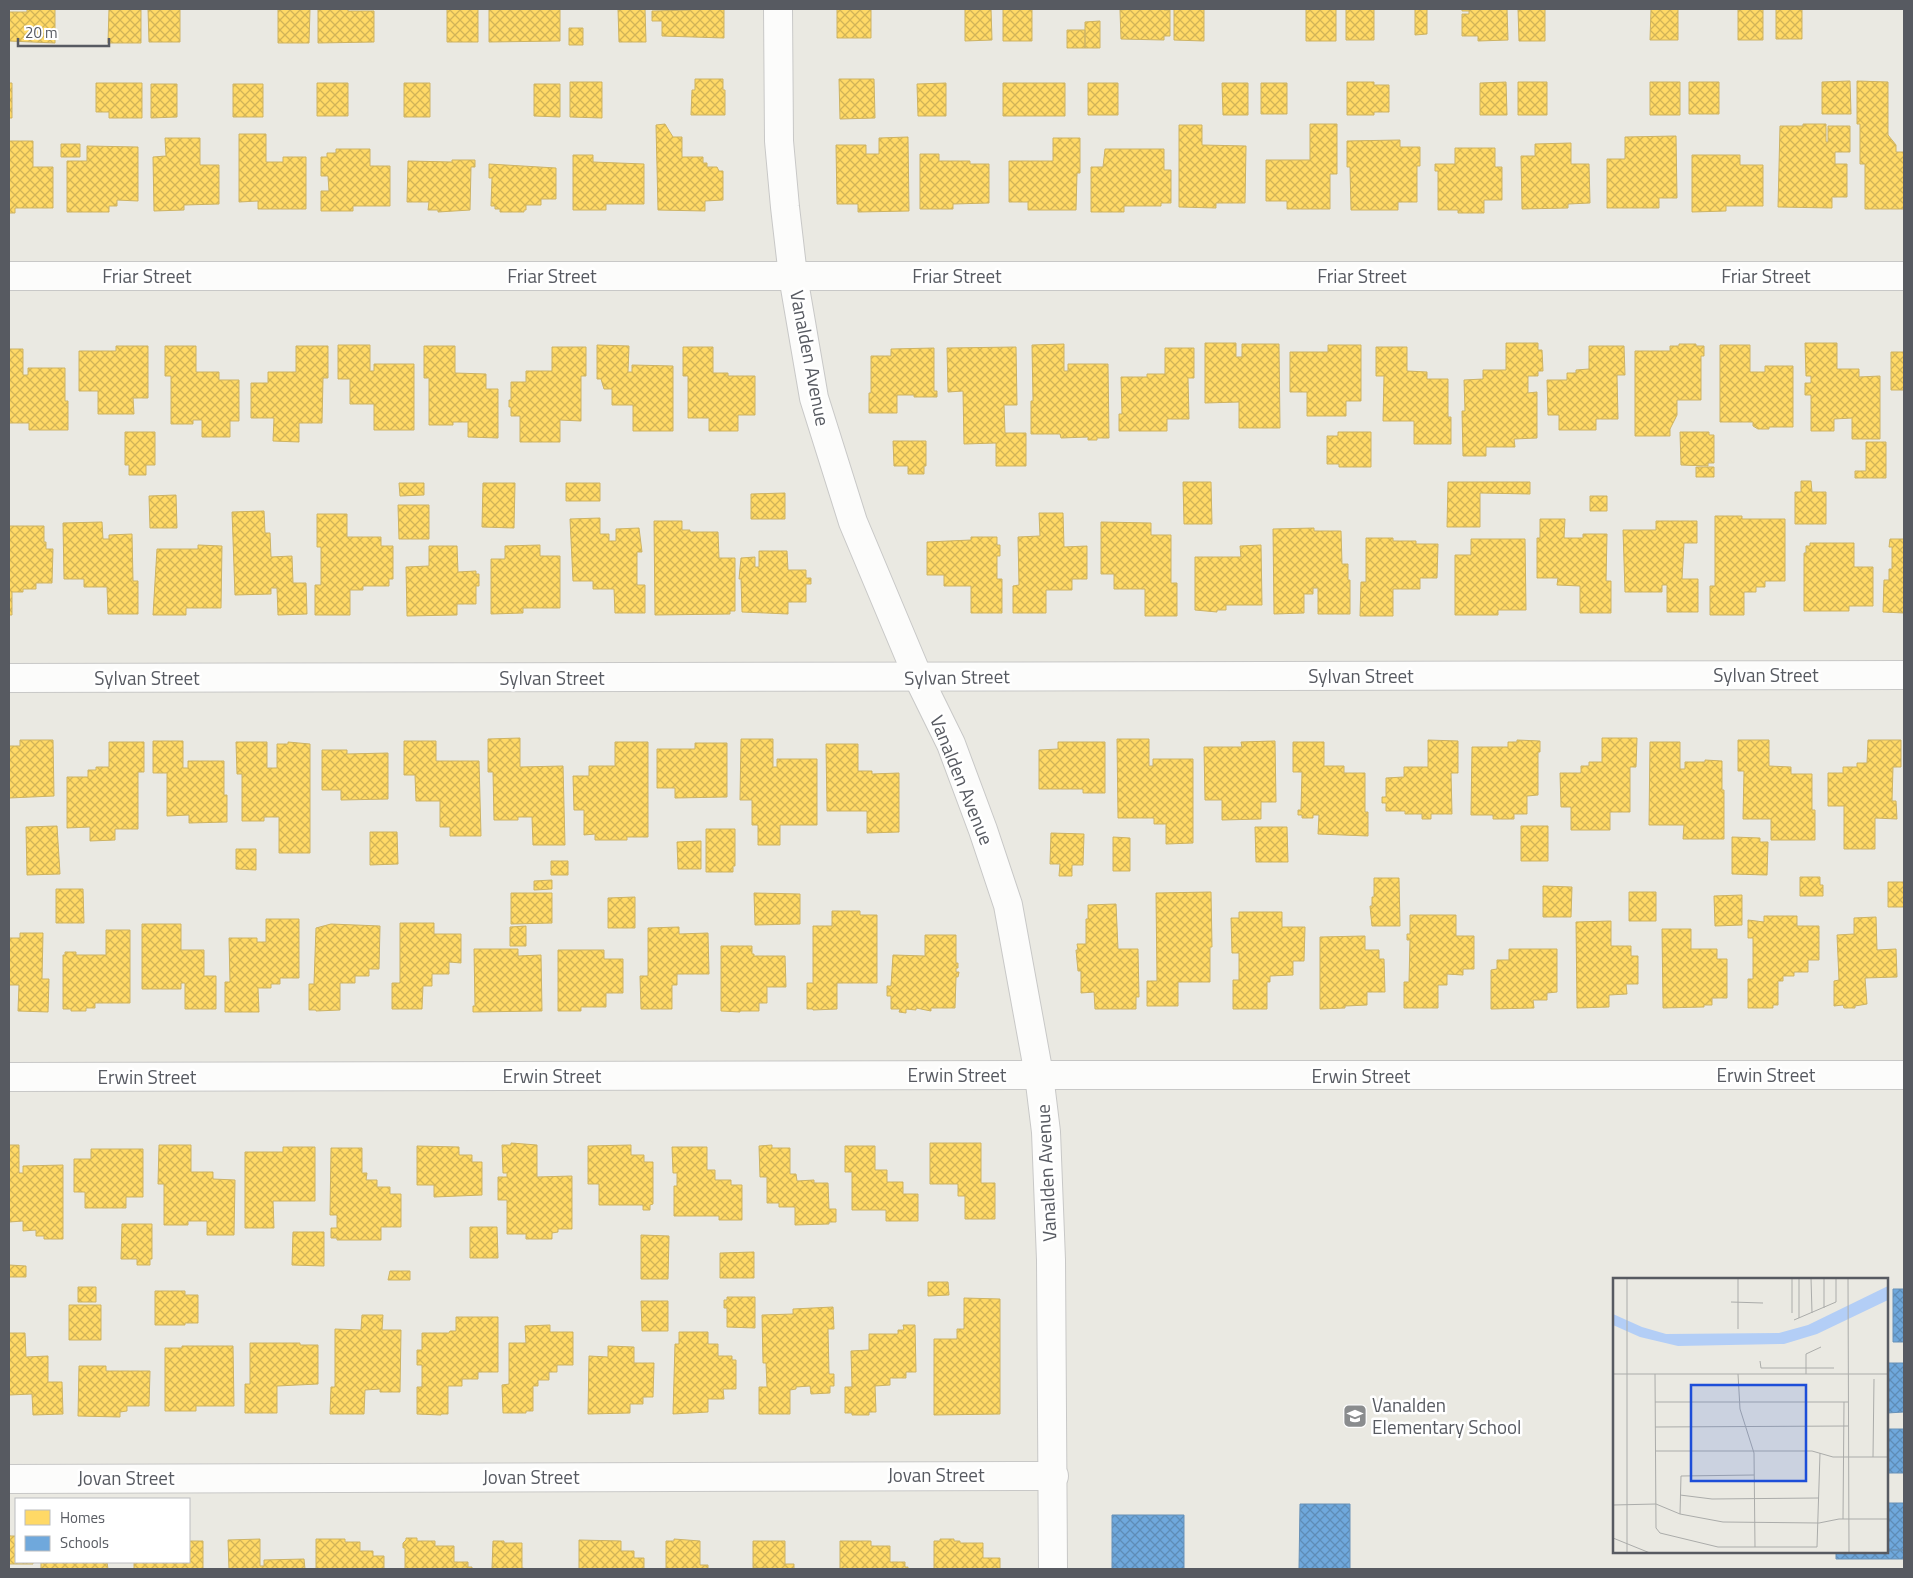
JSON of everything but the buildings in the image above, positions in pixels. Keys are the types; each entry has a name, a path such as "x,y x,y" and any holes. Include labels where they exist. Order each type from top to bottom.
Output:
{"street":[{"name":"Vanalden Avenue","path":"778,9 779,141 785,207 793,276 817,407 853,522 918,677 951,744 1008,905 1039,1075 1046,1132 1052,1260 1053,1569"},
{"name":"Friar Street","path":"9,276 1904,276"},
{"name":"Sylvan Street","path":"9,678 1904,675"},
{"name":"Erwin Street","path":"9,1077 1904,1075"},
{"name":"Jovan Street","path":"9,1479 1054,1476"}],"place":[{"name":"Vanalden Elementary School","path":"1355,1416"}]}
